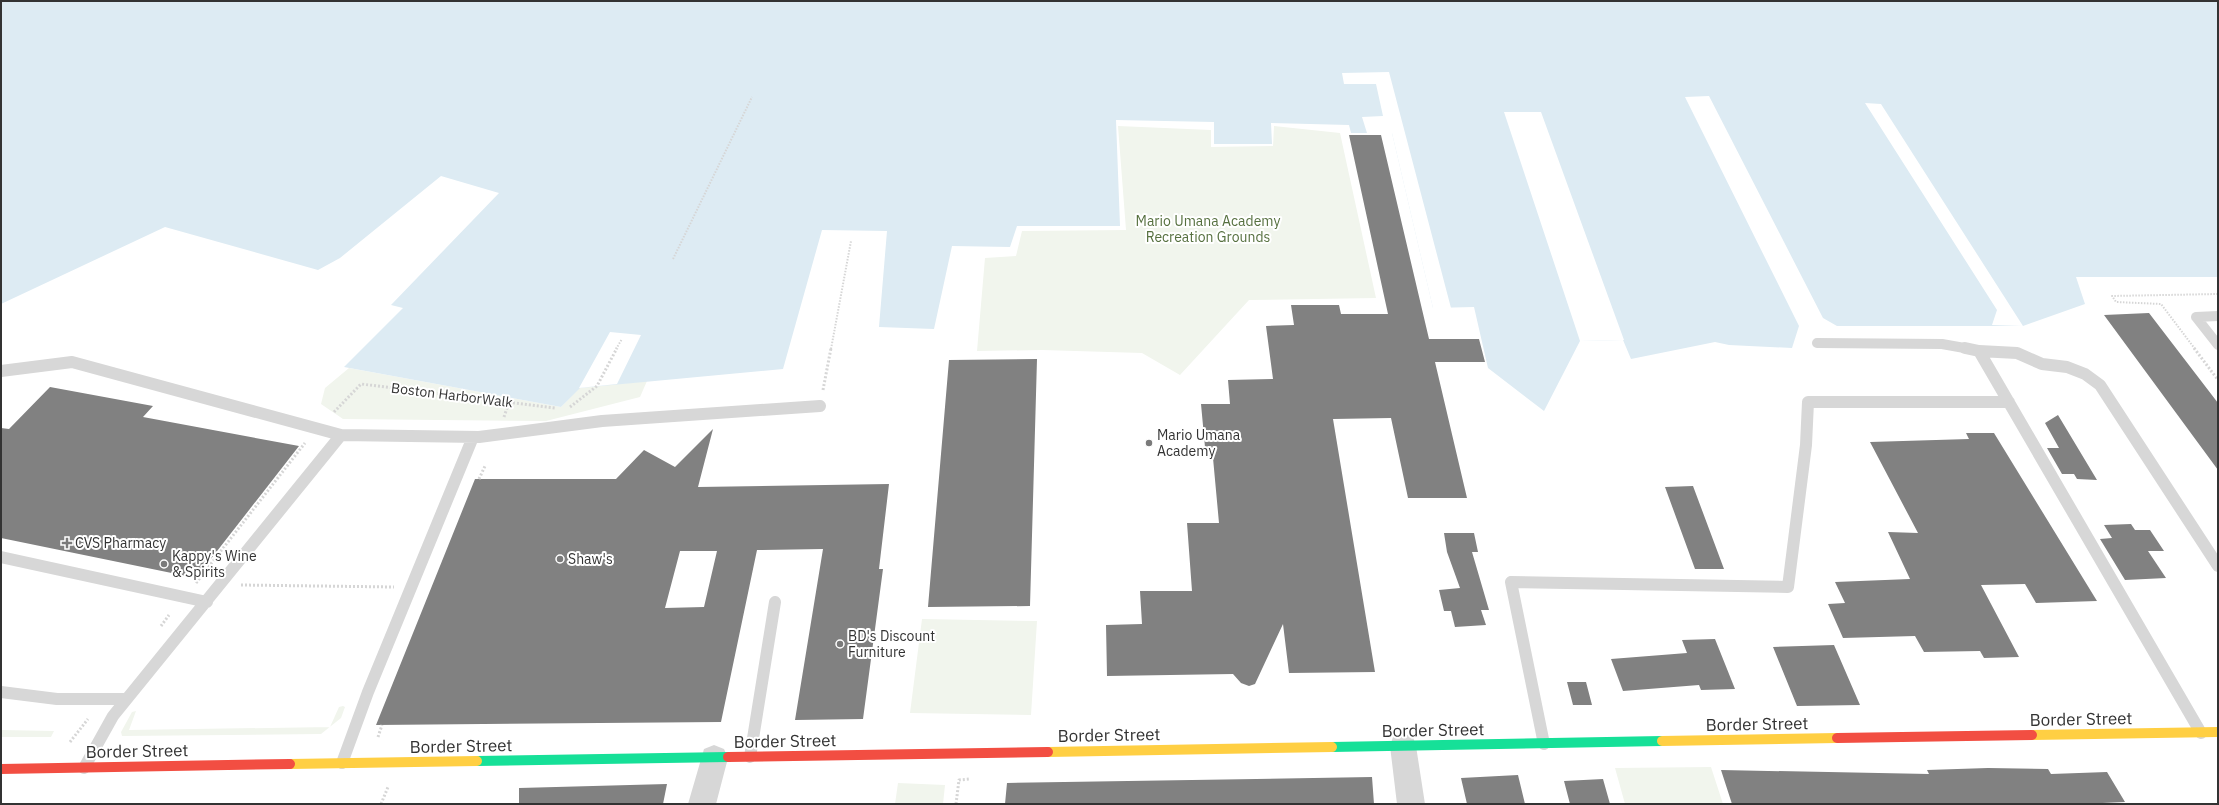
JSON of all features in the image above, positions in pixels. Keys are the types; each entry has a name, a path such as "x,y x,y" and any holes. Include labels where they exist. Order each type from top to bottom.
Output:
{"street":[{"name":"Border Street","path":"1,769 2218,732"},
{"path":"1403,746 1411,804"},
{"path":"702,804 714,758"}],"lane":[{"path":"2218,316 2196,317 2218,346"},
{"path":"1818,343 1942,344 1979,351 2017,353 2042,364 2067,367 2086,374 2100,385 2218,566"},
{"path":"1979,351 2201,733"},
{"path":"1,371 72,362 341,435 473,437 602,421 820,406"},
{"path":"1544,744 1511,582 1788,587 1806,445 1808,402 2009,402"},
{"path":"84,768 104,730 126,699 207,602 341,435"},
{"path":"342,764 368,692 473,437"},
{"path":"1,557 207,602"},
{"path":"750,757 775,602"},
{"path":"1,692 57,699 126,699"}],"path":[{"path":"673,259 752,97"},
{"path":"820,406 851,241"},
{"path":"2218,294 2112,296 2116,302 2161,304 2218,380"},
{"path":"567,426 566,410 597,386 622,339"},
{"name":"Boston HarborWalk","path":"334,412 361,384 566,410"},
{"path":"502,420 509,402"},
{"path":"192,588 307,439"},
{"path":"479,479 484,466"},
{"path":"238,585 402,587"},
{"path":"70,742 88,719"},
{"path":"378,737 382,725"},
{"path":"956,804 959,780 972,779"},
{"path":"381,804 388,787"}],"green space":[{"name":"Mario Umana Academy Recreation Grounds","path":"1118,126 1211,130 1211,147 1273,146 1274,126 1340,133 1376,298 1249,300 1180,375 1142,353 1042,350 977,351 985,258 1016,256 1022,231 1126,230"},
{"path":"349,368 561,407 579,388 647,381 640,397 546,421 343,419 321,404 325,388"},
{"path":"922,619 1037,621 1031,715 910,713"},
{"path":"339,707 345,707 341,718 330,727"},
{"path":"136,711 129,730 330,727 321,734 122,736 121,732 132,712"},
{"path":"1,730 54,731 51,737 1,737"},
{"path":"1711,767 1723,804 1625,804 1615,768"},
{"path":"898,783 945,785 943,804 895,804"}],"shaded area":[{"path":"1,1 2218,1 2218,277 2076,277 2085,304 2023,326 1799,326 1792,348 1729,345 1715,342 1631,359 1623,340 1580,341 1544,411 1488,368 1474,307 1433,308 1392,133 1351,133 1349,125 1271,123 1272,144 1214,144 1214,122 1116,120 1120,226 1017,226 1010,247 952,246 934,329 879,327 887,231 822,230 783,369 580,388 561,407 344,367 403,308 391,305 499,193 441,176 340,258 318,270 165,227 1,304"}],"pier":[{"path":"1389,72 1451,308 1433,308 1392,133 1367,133 1362,117 1383,116 1376,84 1344,84 1342,73"},
{"path":"1709,96 1823,318 1837,326 1799,326 1685,97"},
{"path":"1865,103 1881,104 2023,326 1992,325 1997,310"},
{"path":"1504,112 1541,112 1624,340 1580,341"},
{"path":"610,332 641,335 617,384 579,388"}],"building":[{"path":"1349,135 1381,135 1429,339 1479,339 1485,362 1435,362 1467,498 1408,498 1391,418 1333,419 1375,672 1289,673 1283,624 1255,684 1249,686 1241,683 1233,674 1107,676 1106,625 1142,624 1140,591 1192,591 1187,523 1219,523 1213,458 1206,458 1201,404 1230,404 1228,380 1273,379 1266,326 1294,325 1291,305 1339,305 1341,314 1388,314"},
{"path":"2149,313 2218,403 2218,470 2104,315"},
{"path":"1037,359 1030,606 928,607 949,360"},
{"path":"50,387 153,406 143,417 299,446 196,578 1,538 1,428 9,429"},
{"path":"2058,415 2097,480 2077,479 2074,474 2062,474 2047,448 2059,448 2045,423"},
{"name":"Shaw's","path":"713,429 698,487 889,484 879,569 883,569 863,719 795,720 823,549 757,550 721,722 376,725 475,479 616,479 644,450 675,467","holes":["680,551 717,551 704,607 665,608"]},
{"path":"1966,433 1994,433 2097,601 2036,603 2025,584 1981,585 2019,657 1984,658 1980,651 1924,652 1915,636 1843,638 1828,604 1845,603 1835,582 1910,579 1888,532 1918,533 1870,442 1969,439"},
{"path":"1693,486 1724,569 1695,569 1665,487"},
{"path":"2131,524 2135,530 2150,530 2164,551 2148,551 2166,578 2125,580 2100,539 2112,538 2104,525"},
{"path":"1444,533 1474,533 1478,552 1472,552 1489,610 1481,610 1486,625 1455,627 1451,611 1444,611 1439,590 1460,588 1447,552"},
{"path":"1715,639 1735,689 1701,690 1699,685 1623,691 1611,659 1687,653 1682,640"},
{"path":"1834,645 1860,705 1797,706 1773,647"},
{"path":"1567,682 1586,682 1592,705 1573,705"},
{"path":"1988,768 2048,769 2051,774 2107,772 2125,802 2080,804 1732,804 1721,770 1929,774 1927,770"},
{"path":"1518,775 1525,804 1467,804 1461,778"},
{"path":"1372,777 1374,804 1005,804 1007,783"},
{"path":"1603,779 1610,804 1570,804 1564,781"},
{"path":"667,784 663,804 519,804 519,788"}],"traffic: fast":[{"path":"1332,747 1662,741"},
{"path":"477,761 728,757"}],"traffic: slow":[{"path":"2032,735 2218,732"},
{"path":"1662,741 1837,738"},
{"path":"1048,752 1332,747"},
{"path":"290,764 477,761"}],"traffic: jam":[{"path":"1837,738 2032,735"},
{"path":"728,757 1048,752"},
{"path":"1,769 290,764"}],"place":[{"name":"Mario Umana Academy","path":"1149,443"},
{"name":"CVS Pharmacy","path":"67,543"},
{"name":"Shaw's","path":"560,559"},
{"name":"Kappy's Wine & Spirits","path":"164,564"},
{"name":"BD's Discount Furniture","path":"840,644"}]}
